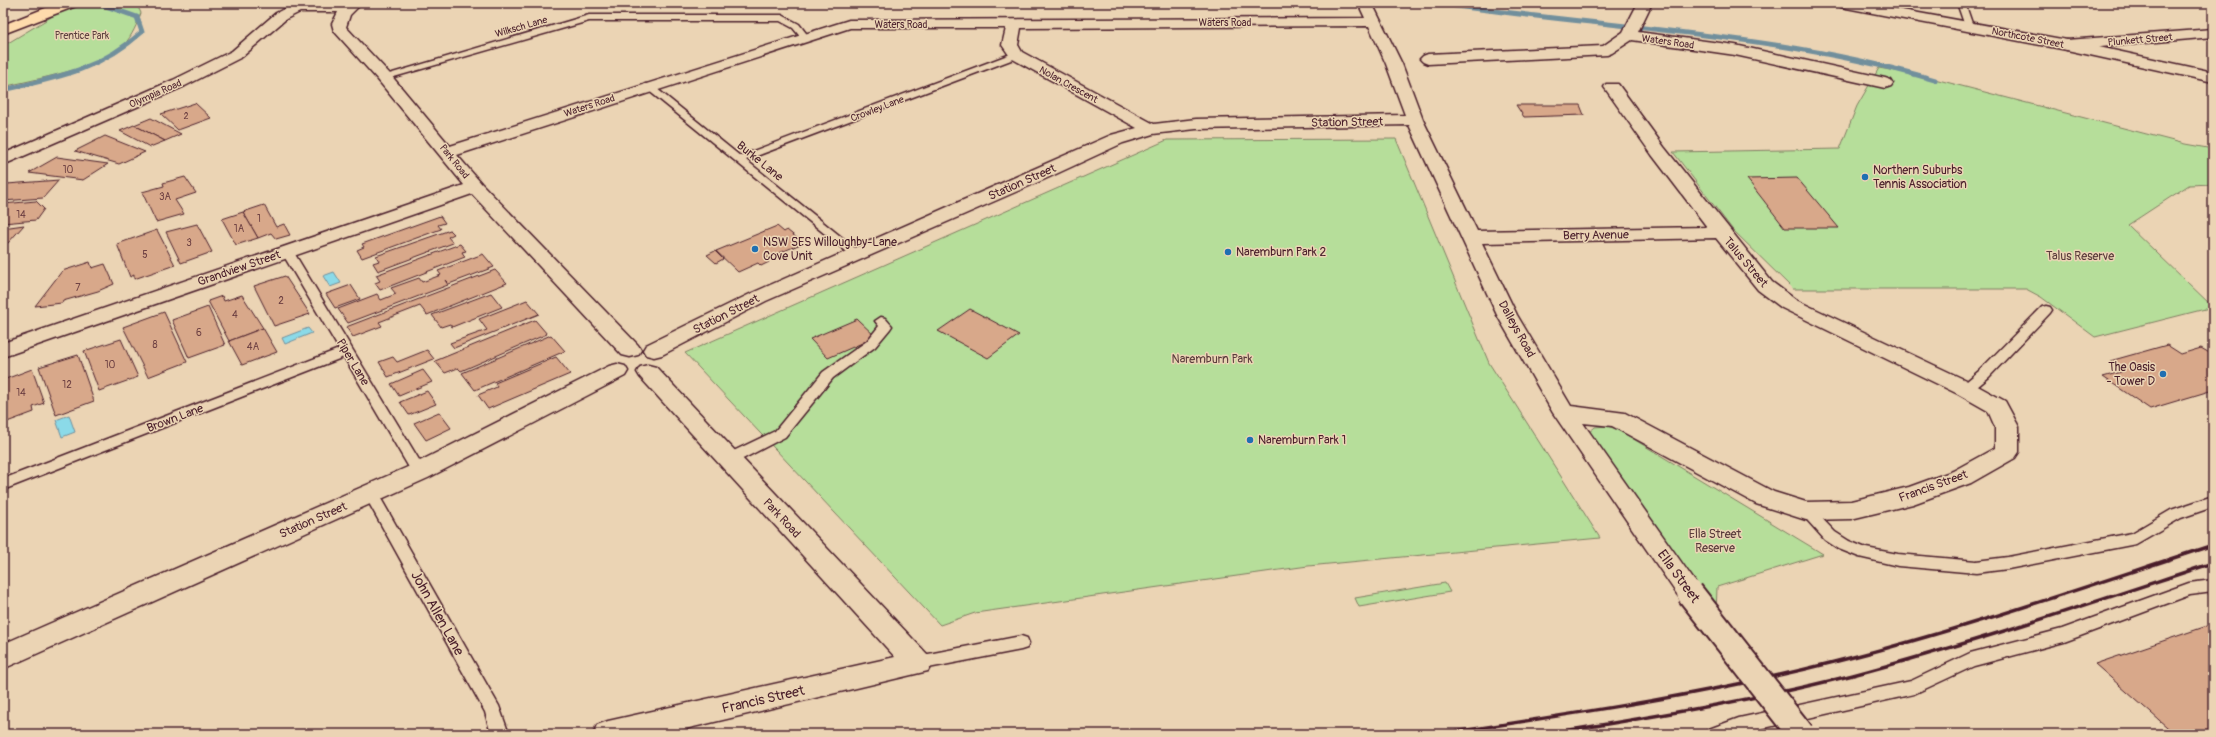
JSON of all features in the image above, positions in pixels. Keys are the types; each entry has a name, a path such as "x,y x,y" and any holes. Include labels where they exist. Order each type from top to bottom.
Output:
{"highway":[{"path":"3,17 39,3"},
{"path":"3,30 71,3"}],"street":[{"name":"Dalleys Road","path":"1365,3 1394,64 1416,120 1472,237 1507,315 1564,414"},
{"path":"1629,35 1645,3"},
{"name":"Northcote Street","path":"1841,3 2067,45 2213,77"},
{"name":"Park Road","path":"297,5 352,5"},
{"name":"Olympia Road","path":"3,160 179,83 237,54 281,16 297,5"},
{"name":"Park Road","path":"352,5 340,20 339,28 384,77 476,187 630,350"},
{"name":"Waters Road","path":"448,152 648,86 849,24 1374,22"},
{"path":"1014,23 1010,45 1016,55"},
{"name":"Plunkett Street","path":"2067,45 2213,33"},
{"name":"Waters Road","path":"1428,59 1607,50 1629,35 1735,50 1885,83"},
{"name":"Nolan Crescent","path":"1016,55 1151,129"},
{"name":"Talus Street","path":"1612,87 1658,151 1765,286 1789,304 1966,389 1997,406"},
{"name":"Station Street","path":"651,361 759,297 1030,179 1117,139 1151,129 1196,124 1416,120"},
{"name":"Grandview Street","path":"3,350 476,187"},
{"name":"Berry Avenue","path":"1472,237 1721,232"},
{"path":"646,348 651,361 630,376 617,371 615,367 618,359 630,350 646,348"},
{"name":"Park Road","path":"651,361 728,460 918,663"},
{"name":"Station Street","path":"3,658 420,472 617,371"},
{"name":"Francis Street","path":"1806,511 1851,510 1913,495 1962,477 2007,452 2007,427 1997,406"},
{"path":"1564,414 1617,419 1765,498 1806,511"},
{"name":"Ella Street","path":"1564,414 1690,594 1801,734"},
{"name":"Francis Street","path":"608,734 918,663"}],"lane":[{"path":"1961,3 1969,26"},
{"name":"Wilksch Lane","path":"384,77 589,18 782,18 796,26 804,37"},
{"name":"Crowley Lane","path":"738,160 1016,55"},
{"name":"Burke Lane","path":"648,86 856,254"},
{"name":"Piper Lane","path":"287,251 420,472"},
{"path":"1966,389 1984,374 2046,310"},
{"path":"728,460 780,434 828,375 871,344 886,326 881,321"},
{"name":"Brown Lane","path":"3,485 347,351"},
{"name":"John Allen Lane","path":"371,494 493,711 500,734"},
{"path":"1806,511 1830,536 1844,545 1864,553 1898,560 1976,567 2008,563 2136,538 2176,514 2213,501"},
{"path":"1715,734 1739,726 1914,686 1970,660 2064,635 2189,589 2213,586"},
{"path":"918,663 1021,643"}],"green space":[{"name":"Prentice Park","path":"82,3 136,3 141,13 129,38 115,53 101,60 67,72 3,87 3,46 61,11"},
{"name":"Talus Reserve","path":"1879,68 1923,76 2185,144 2213,149 2213,184 2189,185 2128,225 2213,307 2095,337 2041,297 2026,289 1793,289 1732,229 1673,152 1840,149 1857,106"},
{"name":"Naremburn Park","path":"1396,139 1489,363 1600,538 1308,566 975,613 940,625 685,353 1167,140"},
{"name":"Ella Street Reserve","path":"1607,426 1617,429 1823,554 1717,587 1716,615 1588,433 1595,427"},
{"path":"1445,583 1450,592 1359,607 1355,598"}],"water":[{"path":"334,272 341,283 330,287 323,276"},
{"path":"308,328 312,333 285,344 282,338"},
{"path":"69,415 75,432 62,437 56,420"}],"building":[{"path":"195,103 211,118 178,130 161,114"},
{"path":"1516,105 1580,105 1584,115 1524,117"},
{"path":"151,118 181,134 165,141 134,125"},
{"path":"134,125 165,141 150,147 120,131"},
{"path":"105,136 145,152 119,164 75,151"},
{"path":"57,157 108,164 83,180 29,173"},
{"path":"185,177 196,193 175,200 184,214 156,222 142,192 164,186 163,183"},
{"path":"1797,178 1839,228 1785,228 1747,179"},
{"path":"59,180 43,198 3,201 3,187 7,184"},
{"path":"36,201 44,209 36,220 3,223 3,204"},
{"path":"264,205 276,227 284,224 290,235 276,239 271,233 258,238 243,212"},
{"path":"243,212 258,238 236,245 222,219"},
{"path":"440,216 445,223 438,225 441,229 362,258 357,250 364,247 362,244"},
{"path":"197,224 212,252 181,263 166,232"},
{"path":"24,225 8,243 3,244 3,228"},
{"name":"NSW SES Willoughby-Lane Cove Unit","path":"777,226 784,232 787,230 803,243 765,259 769,262 761,266 758,263 738,272 716,251"},
{"path":"157,230 175,265 134,279 134,275 130,277 117,244"},
{"path":"450,230 454,234 448,237 453,243 378,271 373,263 379,261 376,256"},
{"path":"460,244 466,251 462,252 465,257 380,290 375,283 380,281 376,275"},
{"path":"715,251 723,259 716,263 707,255"},
{"path":"483,254 494,267 449,284 445,280 448,285 348,323 338,309 377,294 381,300 396,294 391,288 419,278 422,282 441,275 438,271"},
{"path":"90,262 92,268 105,264 114,284 98,291 63,301 62,303 35,306 62,271"},
{"path":"495,270 507,283 427,315 420,306 379,322 382,326 353,337 346,327"},
{"path":"285,276 310,314 274,326 254,286"},
{"path":"351,285 360,299 335,308 326,294"},
{"path":"491,293 502,307 452,327 450,324 441,327 432,315"},
{"path":"242,295 263,328 229,341 208,301 222,296 224,301"},
{"path":"527,300 539,314 454,348 450,343 487,330 479,319"},
{"path":"208,307 225,345 189,358 172,320"},
{"path":"970,309 1019,335 988,358 938,331"},
{"path":"164,312 187,362 148,377 123,327"},
{"path":"857,319 876,337 828,358 810,339"},
{"path":"535,320 547,334 461,371 458,368 445,373 435,361"},
{"path":"263,328 277,352 242,365 229,341"},
{"path":"551,335 565,351 475,390 462,373"},
{"path":"121,339 138,377 99,391 84,351"},
{"name":"The Oasis - Tower D","path":"2167,345 2181,354 2201,348 2213,355 2213,390 2150,409 2103,377 2124,371 2110,361"},
{"path":"427,350 434,359 388,377 379,362 393,357 397,362"},
{"path":"78,355 94,401 56,415 39,367"},
{"path":"556,357 570,374 488,409 478,395 497,387 495,383"},
{"path":"32,369 44,403 33,407 34,412 7,422 5,417 3,417 3,380"},
{"path":"423,370 432,382 399,396 391,384"},
{"path":"427,391 436,404 409,415 400,402"},
{"path":"439,412 451,428 426,440 414,423"},
{"path":"2213,624 2213,734 2175,734 2095,664"}],"waterway":[{"path":"3,90 77,71 94,64 126,45 142,32 137,17 97,3"},
{"path":"1436,3 1498,12 1750,41 1812,51 1874,64 1935,80"}],"railway":[{"path":"1440,734 1638,703 1785,674 1834,662 1977,622 2213,545"},
{"path":"1547,734 1739,701 1853,675 1989,636 2213,563"}],"place":[{"name":"Northern Suburbs Tennis Association","path":"1865,177"},
{"name":"NSW SES Willoughby-Lane Cove Unit","path":"755,249"},
{"name":"Naremburn Park 2","path":"1228,252"},
{"name":"The Oasis - Tower D","path":"2163,374"},
{"name":"Naremburn Park 1","path":"1250,440"}]}
